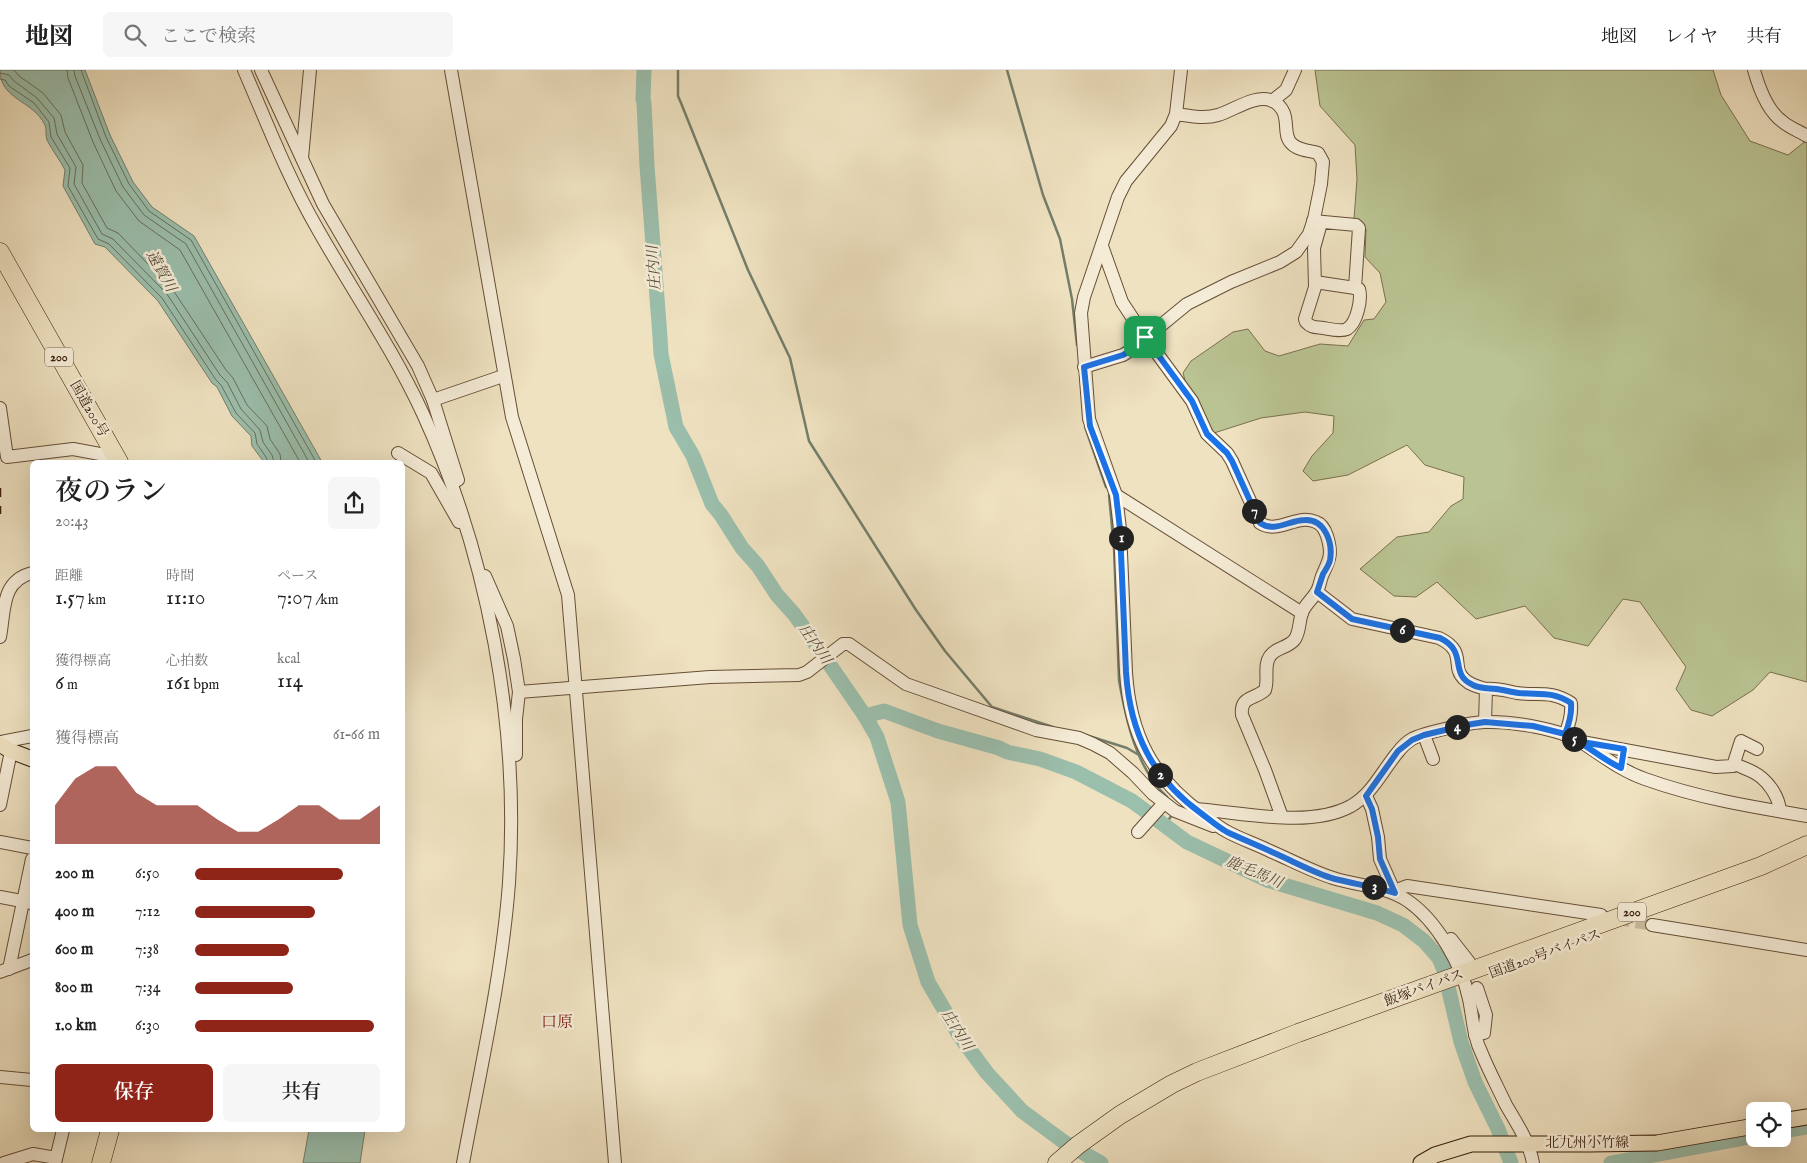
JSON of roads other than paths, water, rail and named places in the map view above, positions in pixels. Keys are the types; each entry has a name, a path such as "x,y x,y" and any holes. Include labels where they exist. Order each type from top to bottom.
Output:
{"highway":[{"name":"国道200号","path":"0,252 118,460"},
{"name":"飯塚バイパス","path":"1465,978 1761,866 1807,845"},
{"name":"国道200号バイパス","path":"1072,1163 1103,1132 1206,1078 1465,978 1713,893 1807,854"},
{"path":"101,1163 109,1132"},
{"name":"200","path":"1058,1163 1103,1132"}],"main road":[{"path":"4,746 30,758"},
{"path":"1791,1120 1807,1117"},
{"name":"北九州小竹線","path":"1421,1163 1454,1148 1482,1143 1657,1143 1746,1128"}],"street":[{"path":"244,70 280,152 316,226 384,340 423,416 458,500 490,620 505,708 511,794 510,872 504,927 463,1163"},
{"path":"261,70 323,204 418,366 433,400 458,480 458,500"},
{"path":"302,160 310,70"},
{"path":"451,70 512,417 568,594 615,1163"},
{"path":"1181,70 1176,114 1171,126 1126,181 1118,197 1082,306 1084,367 1090,426 1116,495 1120,529 1127,692 1132,715 1143,746 1160,774 1195,809 1225,831"},
{"path":"1176,114 1207,117 1218,115 1250,101 1272,101 1286,90 1295,70"},
{"path":"1754,70 1757,81 1772,112 1783,123 1807,136"},
{"path":"1272,101 1279,107 1286,118 1286,132 1291,144 1318,153 1323,162 1314,248 1315,287 1305,319 1312,327 1347,329 1353,322 1358,305 1359,289 1315,282"},
{"path":"1317,221 1356,225 1359,228 1355,288"},
{"path":"1084,367 1123,355 1187,304 1280,262 1296,252 1317,221"},
{"path":"1102,246 1122,302 1192,401 1207,434 1227,453 1232,461 1260,523 1266,527 1277,527 1307,519 1317,522 1324,529 1330,544 1330,558 1317,592 1308,602 1302,613 1294,640 1270,655 1267,662 1265,690 1248,699 1242,704 1241,709 1282,817"},
{"path":"433,400 504,376"},
{"path":"0,408 7,457 47,458 73,450 118,460"},
{"path":"398,453 431,473 470,541 507,626 519,692 516,719 516,764 511,794"},
{"path":"1116,495 1302,613"},
{"path":"0,637 8,592 17,580 30,575"},
{"path":"1317,592 1352,619 1440,638 1448,642 1457,654 1458,667 1464,679 1472,685 1486,689 1493,688 1520,693 1548,693 1571,703 1570,723 1565,734"},
{"path":"519,692 710,677 799,676 843,644 849,644 906,684 1028,727 1079,738 1094,744 1110,753 1133,773 1163,804 1175,811 1334,878 1395,893 1410,902 1442,937 1465,978 1475,1035 1480,1052 1533,1162"},
{"path":"1485,722 1486,689"},
{"path":"1195,809 1303,818 1330,814 1350,806 1366,796 1398,751 1412,740 1424,735 1485,722 1533,726 1565,734 1582,742 1621,768 1676,790 1713,799 1807,816"},
{"path":"1424,735 1433,759"},
{"path":"0,805 4,746 30,737"},
{"path":"1582,742 1716,767 1730,767 1735,764 1741,741 1757,749"},
{"path":"1621,768 1624,749"},
{"path":"1735,764 1756,774 1770,787 1779,800 1780,811"},
{"path":"1366,796 1372,809 1378,837 1380,859 1395,893"},
{"path":"1138,832 1163,804"},
{"path":"0,842 30,848"},
{"path":"4,970 28,902 30,880"},
{"path":"1395,893 1407,886 1601,916"},
{"path":"0,897 28,902"},
{"path":"1652,925 1807,950"},
{"path":"4,970 30,961"},
{"path":"0,1077 30,1080"},
{"path":"4,1163 33,1154 56,1161 62,1132"}],"water":[{"name":"遠賀川","path":"0,70 85,70 110,135 133,182 152,207 194,236 321,460 262,460 252,446 251,436 232,416 217,387 212,383 158,301 105,247 95,244 63,186 65,170 47,140 45,125 33,110 5,88 1,80"},
{"path":"309,1132 365,1132 360,1163 303,1163"}],"waterway":[{"name":"庄内川","path":"644,70 643,99 647,166 661,354 676,427 693,456 712,504 742,548 758,566 777,595 794,614 821,652 865,716 877,737 898,802 910,925 928,982 959,1035 987,1073 1022,1111 1064,1142 1101,1163"},
{"path":"678,70 678,96 748,270 790,358 809,441 916,610 945,651 992,707 1053,727"},
{"path":"1007,70 1043,195 1060,239 1072,299 1077,345"},
{"path":"1085,427 1106,487"},
{"path":"1109,495 1114,548 1119,680 1129,727 1140,758 1147,772 1167,797"},
{"name":"鹿毛馬川","path":"865,716 884,711 938,731 1007,752 1040,759 1076,772 1132,801 1187,842 1267,880 1377,913 1403,925 1424,941 1439,958 1444,970 1461,1042 1475,1082 1498,1129 1511,1163"},
{"path":"1089,736 1127,748 1139,755"},
{"path":"1164,826 1172,815"},
{"path":"1791,1130 1807,1127"},
{"path":"1611,1163 1746,1138"}],"tunnel":[{"path":"1618,919 1652,925"}],"railway":[{"path":"0,488 0,514"}],"district":[{"name":"口原","path":"557,1023"}]}
